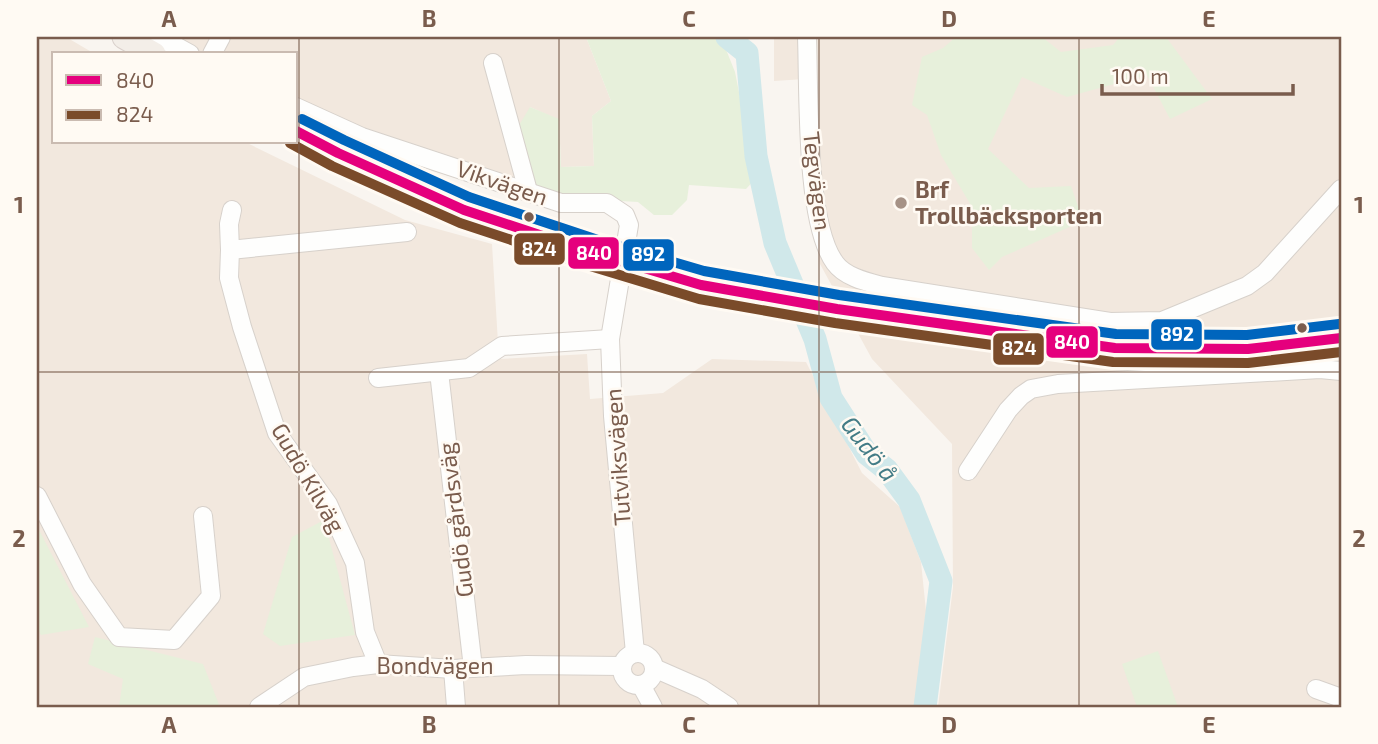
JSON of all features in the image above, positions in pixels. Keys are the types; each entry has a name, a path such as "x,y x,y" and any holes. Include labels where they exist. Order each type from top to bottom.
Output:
{"main road":[{"path":"124,37 150,52"},
{"path":"298,132 338,153 624,256 823,303 1115,348 1248,349 1341,338"},
{"path":"823,303 1123,336 1247,340 1341,323"}],"street":[{"path":"159,37 186,52"},
{"name":"Tegvägen","path":"807,37 809,130 814,191 822,236 835,265 858,279 882,286 1110,321 1162,321 1247,286 1265,273 1341,189"},
{"path":"493,63 528,191"},
{"name":"Vikvägen","path":"298,108 362,137 561,203 607,203 625,215 629,225 624,256"},
{"name":"Gudö Kilväg","path":"232,210 229,224 229,278 242,327 278,433 328,504 355,562 365,632 378,664"},
{"path":"230,250 407,232"},
{"name":"Tutviksvägen","path":"624,256 610,339 628,660"},
{"path":"377,378 470,369 502,346 610,339"},
{"path":"968,471 1010,407 1031,389 1058,384 1320,369 1341,372"},
{"name":"Gudö gårdsväg","path":"439,372 473,668"},
{"path":"37,496 82,584 119,636 174,640 211,596 203,516"},
{"path":"647,656 652,660 654,668 652,678 642,685 635,686 625,679 628,660 647,656"},
{"name":"Bondvägen","path":"259,707 304,677 378,664 453,669 628,660"},
{"path":"654,668 702,689 729,707"},
{"path":"453,669 456,707"},
{"path":"642,685 653,707"},
{"path":"1316,689 1341,698"}],"shaded area":[{"path":"37,37 66,37 92,52 52,52 52,144 249,144 405,220 492,244 499,359 587,354 590,399 663,393 712,359 806,362 862,473 900,507 921,562 926,611 915,707 37,707"},
{"path":"145,37 586,37 611,101 592,116 594,166 561,167 559,120 530,107 526,199 433,171 298,117 298,52 173,52"},
{"path":"774,37 1341,37 1341,707 938,707 953,587 952,444 872,359 820,264 806,134 805,79 774,81"}],"green space":[{"path":"586,37 714,37 723,42 735,72 756,178 746,189 689,185 687,200 672,215 654,215 638,202 566,198 534,186 518,127 530,107 559,119 561,167 594,166 592,116 611,101"},
{"path":"956,37 1042,37 1061,52 1113,45 1120,37 1166,37 1212,99 1170,119 1147,75 1067,97 1022,77 988,149 1029,188 1071,186 1083,221 1002,257 989,270 972,248 972,207 941,155 927,115 912,105 922,57 943,48"},
{"path":"324,520 355,635 280,646 263,634 292,537"},
{"path":"37,526 89,627 41,635 37,628"},
{"path":"95,637 203,664 220,707 119,707 123,679 88,664"},
{"path":"1158,651 1178,707 1137,707 1122,664"}],"waterway":[{"name":"Gudö å","path":"727,37 747,53 756,156 775,243 815,339 831,398 867,454 887,470 909,500 941,581 925,707"}],"transit line":[{"name":"892","path":"302,119 469,197 598,240 704,271 839,295 1116,334 1247,335 1339,324"},
{"name":"840","path":"298,132 464,210 701,285 837,309 1115,348 1248,349 1341,338"},
{"name":"824","path":"292,144 332,166 460,223 699,299 835,323 1113,362 1248,363 1341,352"}],"place":[{"name":"Brf Trollbäcksporten","path":"901,203"}]}
